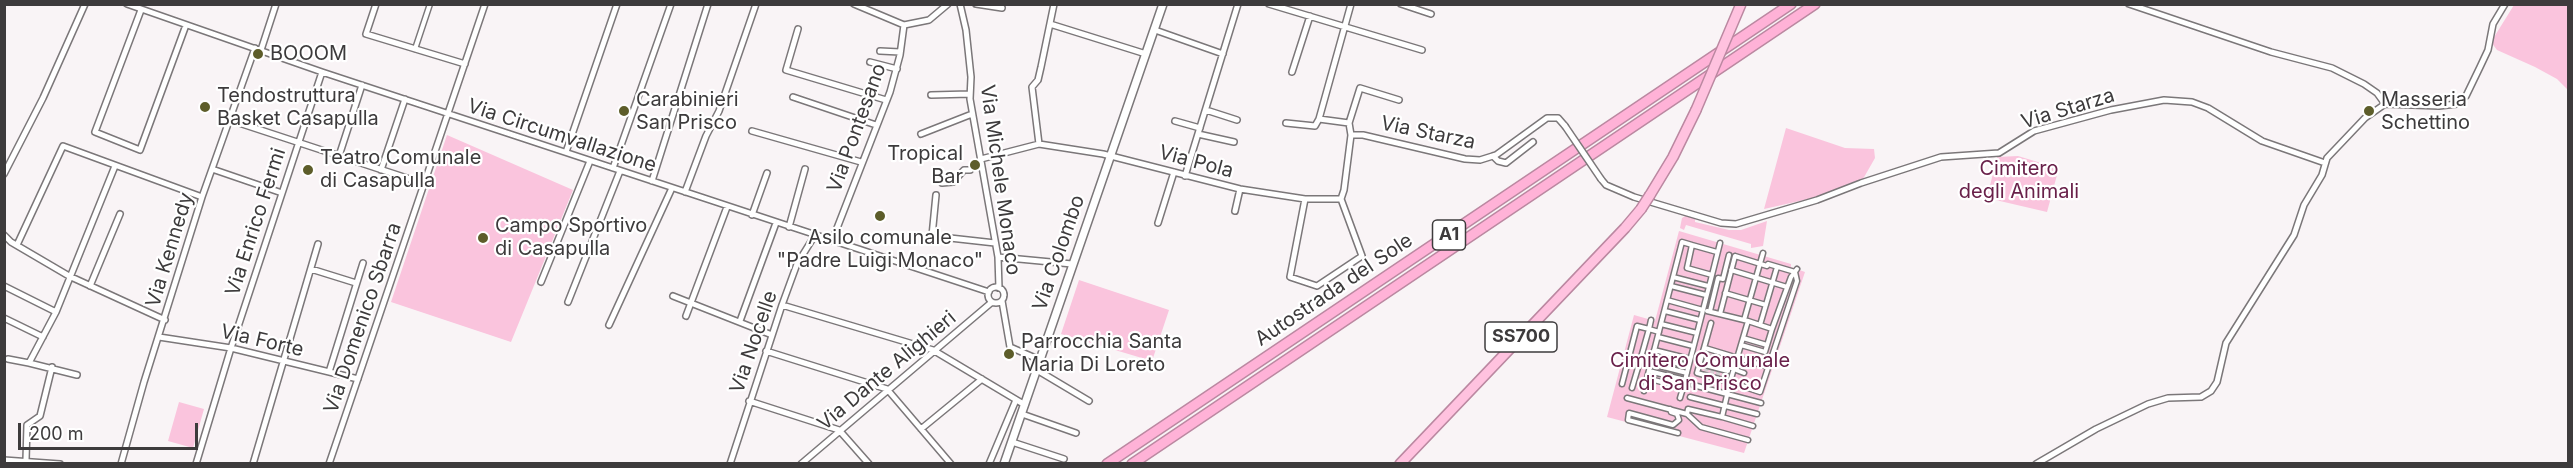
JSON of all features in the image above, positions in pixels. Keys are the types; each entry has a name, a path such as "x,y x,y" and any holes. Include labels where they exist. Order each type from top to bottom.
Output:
{"highway":[{"name":"SS700","path":"1400,464 1641,209 1673,158 1741,4"},
{"name":"Autostrada del Sole","path":"1107,464 1791,4"},
{"name":"Autostrada del Sole","path":"1132,464 1815,4"}],"street":[{"path":"4,174 43,98 85,4"},
{"name":"Via Circumvallazione","path":"127,4 322,72 989,292"},
{"name":"Via Kennedy","path":"121,464 202,197 276,4"},
{"path":"376,4 366,34 465,64"},
{"path":"415,49 430,4"},
{"name":"Via Domenico Sbarra","path":"329,464 449,114 484,4"},
{"path":"566,152 617,4"},
{"path":"612,168 671,4"},
{"path":"652,181 708,4"},
{"path":"685,192 708,130 719,111 756,4"},
{"path":"854,4 904,25 929,20 948,4"},
{"name":"Via Michele Monaco","path":"960,4 966,30 972,114 998,257 999,288"},
{"path":"976,4 1002,8"},
{"path":"1039,144 1032,87 1038,80 1054,4"},
{"name":"Via Colombo","path":"1004,464 1163,4"},
{"path":"1185,176 1238,4"},
{"path":"1269,4 1422,50"},
{"path":"1286,123 1315,126 1319,119 1351,4"},
{"path":"1401,4 1431,14"},
{"path":"2129,4 2271,52 2340,71 2377,93 2385,104"},
{"path":"2036,464 2096,429 2148,404 2168,398 2201,397 2211,392 2217,382 2226,343 2294,236 2304,205 2319,183 2327,158 2357,125 2385,104 2439,106 2457,104 2466,96 2488,50 2493,24 2505,4"},
{"path":"141,10 95,132 140,150 186,25"},
{"path":"1292,72 1310,16"},
{"path":"1050,24 1146,54"},
{"name":"Via Pontesano","path":"832,241 897,69 904,25"},
{"path":"798,29 786,70 886,100"},
{"path":"1155,30 1223,54"},
{"path":"880,51 900,52"},
{"path":"870,62 897,69"},
{"name":"Via Enrico Fermi","path":"198,463 231,348 322,72"},
{"path":"339,156 362,85"},
{"path":"1305,199 1290,278 1317,286 1362,256 1341,198 1351,135 1348,128 1360,88 1399,100"},
{"path":"932,95 970,94"},
{"path":"793,97 876,125"},
{"path":"381,170 405,99"},
{"name":"Via Starza","path":"1351,135 1363,135 1465,159 1480,160 1493,156 1547,118 1558,118 1606,185 1634,197 1721,223 1736,224 1817,200 1941,157 1999,153 2034,131 2111,110 2164,100 2192,102 2208,108 2262,141 2325,163"},
{"path":"1206,110 1237,120"},
{"path":"921,134 972,114"},
{"path":"1319,119 1349,123"},
{"path":"230,120 425,184"},
{"path":"1175,122 1234,142"},
{"path":"752,131 861,162"},
{"path":"1493,156 1498,161 1506,163 1533,142"},
{"name":"Via Pola","path":"981,159 1039,144 1109,157 1240,189 1305,199 1341,198"},
{"path":"17,245 63,146 202,197"},
{"path":"541,282 590,161"},
{"path":"29,363 56,312 115,166"},
{"path":"212,169 282,193"},
{"path":"789,227 805,169"},
{"path":"942,183 953,182 964,170 970,170"},
{"path":"568,302 620,171"},
{"path":"1158,223 1174,172"},
{"path":"752,215 767,173"},
{"path":"609,325 672,188"},
{"path":"1235,211 1240,189"},
{"path":"936,195 932,236 995,243"},
{"path":"686,316 727,207"},
{"path":"90,286 120,214"},
{"path":"740,321 776,223"},
{"path":"4,235 69,276 165,320"},
{"name":"Via Nocelle","path":"730,464 771,335 797,264 814,235"},
{"path":"1644,391 1682,242 1718,252"},
{"path":"1706,311 1706,294 1720,243"},
{"path":"253,464 318,244"},
{"path":"1687,268 1692,245"},
{"path":"1722,417 1743,338 1749,300 1763,253"},
{"path":"1680,398 1700,320 1706,311 1718,278 1723,279 1729,255"},
{"path":"1720,314 1735,256 1759,264 1796,270"},
{"path":"998,257 1072,264"},
{"path":"329,372 363,263"},
{"path":"1676,265 1712,274"},
{"path":"1760,325 1777,267"},
{"path":"311,269 356,283"},
{"path":"1731,270 1787,287"},
{"path":"1741,345 1765,352 1787,287 1796,270"},
{"path":"1711,323 1704,361 1695,374 1760,392 1797,281 1796,270"},
{"path":"1673,277 1708,286"},
{"path":"4,286 56,312"},
{"path":"1671,286 1706,294"},
{"path":"1002,301 992,302 989,292 999,288 1004,294 1002,301 1010,347 1040,360"},
{"path":"1725,293 1766,304"},
{"path":"674,296 771,335"},
{"path":"1667,300 1772,329"},
{"name":"Via Dante Alighieri","path":"801,464 992,302"},
{"path":"782,305 933,350 1025,405"},
{"path":"1665,311 1700,320"},
{"path":"4,318 42,337"},
{"path":"1632,388 1651,320"},
{"path":"1661,324 1697,333"},
{"path":"1622,384 1637,326 1693,346"},
{"name":"Via Forte","path":"159,337 231,348 358,379"},
{"path":"1743,338 1767,345"},
{"path":"1705,348 1768,367"},
{"path":"1654,350 1690,359"},
{"path":"766,351 887,389 951,464"},
{"path":"1653,357 1688,366"},
{"path":"1629,358 1687,373"},
{"path":"8,359 77,375"},
{"path":"1704,361 1706,365 1744,373"},
{"path":"26,460 27,425 40,416 52,368"},
{"path":"1037,370 1089,401"},
{"path":"1649,371 1685,380"},
{"path":"1647,378 1683,388"},
{"path":"921,429 982,380"},
{"path":"1694,385 1761,403"},
{"path":"1690,397 1757,414"},
{"path":"1627,398 1687,414 1694,423 1701,427 1748,440"},
{"path":"988,464 1016,399"},
{"path":"749,401 839,430 869,464"},
{"path":"1670,409 1671,412 1677,414 1679,420 1673,425 1629,413 1628,420 1678,433"},
{"path":"1687,414 1688,409 1753,426"},
{"path":"1022,414 1076,433"},
{"path":"1012,442 1065,459"},
{"path":"4,460 60,464"}],"green space":[{"path":"2514,5 2568,5 2568,90 2557,79 2497,50 2491,42"},
{"path":"1786,128 1845,148 1874,149 1875,158 1863,179 1813,198 1764,209"},
{"name":"Campo Sportivo di Casapulla","path":"447,135 573,190 511,342 391,302"},
{"name":"Cimitero degli Animali","path":"2018,156 2054,167 2057,175 2047,212 1987,198 1997,157"},
{"path":"1687,215 1695,217 1695,222 1729,230 1741,230 1767,221 1763,246 1751,248 1751,244 1686,225 1684,230 1680,228 1682,218"},
{"name":"Cimitero Comunale di San Prisco","path":"1679,231 1791,264 1791,267 1805,272 1744,453 1607,417 1634,315 1655,321"},
{"path":"1079,280 1169,310 1152,361 1061,334"},
{"path":"179,402 204,409 193,448 168,441"}],"tunnel":[{"path":"970,170 983,168"},
{"path":"1703,354 1736,363"},
{"path":"1699,367 1732,377"}],"place":[{"name":"BOOOM","path":"258,54"},
{"name":"Tendostruttura Basket Casapulla","path":"205,107"},
{"name":"Carabinieri San Prisco","path":"624,111"},
{"name":"Masseria Schettino","path":"2369,111"},
{"name":"Tropical Bar","path":"975,165"},
{"name":"Teatro Comunale di Casapulla","path":"308,170"},
{"name":"Asilo comunale \"Padre Luigi Monaco\"","path":"880,216"},
{"name":"Campo Sportivo di Casapulla","path":"483,238"},
{"name":"Parrocchia Santa Maria Di Loreto","path":"1009,354"}]}
